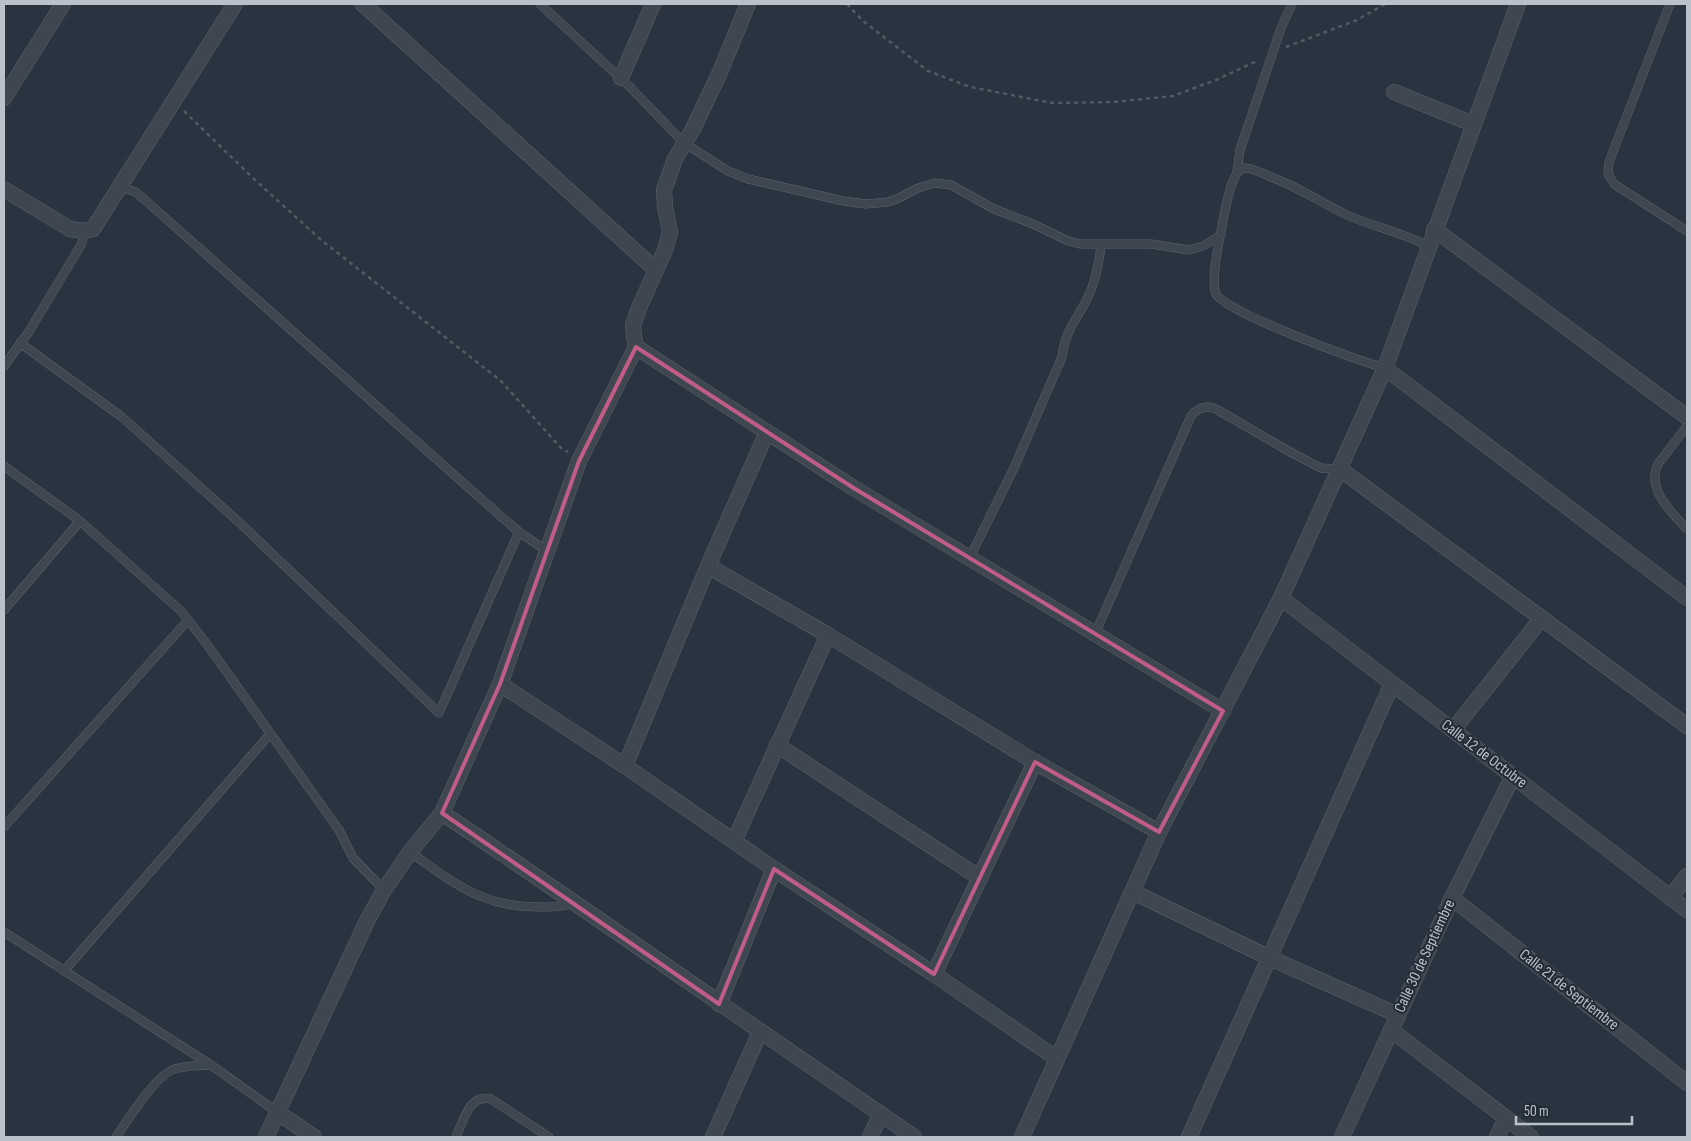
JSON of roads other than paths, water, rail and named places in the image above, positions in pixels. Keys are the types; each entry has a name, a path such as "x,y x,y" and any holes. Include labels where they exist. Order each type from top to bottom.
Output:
{"street":[{"path":"4,98 63,4"},
{"path":"4,188 70,229 84,231 93,229 235,4"},
{"path":"363,4 656,270"},
{"path":"621,78 653,4"},
{"path":"266,1137 368,919 384,890 410,852 442,813 500,684 579,460 636,347 633,325 665,250 670,232 664,190 675,159 720,72 748,4"},
{"path":"1022,1137 1159,832 1224,711 1281,598 1340,469 1384,368 1518,4"},
{"path":"1394,92 1473,124"},
{"path":"1434,229 1687,417"},
{"path":"636,347 852,488 1224,711"},
{"path":"1384,368 1687,598"},
{"path":"625,766 708,566 767,432"},
{"path":"1340,469 1687,726"},
{"path":"708,566 828,636 1035,762 1159,832"},
{"name":"Calle 12 de Octubre","path":"1281,598 1687,910"},
{"path":"1453,730 1542,618"},
{"path":"734,841 828,636"},
{"path":"500,684 625,766 774,869 934,974 1056,1058"},
{"path":"1189,1137 1392,684"},
{"path":"777,745 980,878"},
{"path":"934,974 1035,762"},
{"name":"Calle 30 de Septiembre","path":"1342,1137 1452,898 1513,776"},
{"path":"442,813 576,902 719,1004 914,1137"},
{"path":"719,1004 774,869"},
{"path":"1670,898 1687,876"},
{"path":"1132,892 1270,958 1398,1015"},
{"name":"Calle 21 de Septiembre","path":"1452,898 1687,1083"},
{"path":"1391,1030 1531,1137"},
{"path":"713,1137 760,1032"},
{"path":"277,1112 314,1137"},
{"path":"870,1137 881,1114"},
{"path":"1497,1137 1506,1118"}],"lane":[{"path":"540,4 621,78 684,143 728,171 748,179 866,204 888,202 927,185 936,183 951,184 994,210 1080,244 1151,244 1189,250 1203,246 1221,235"},
{"path":"1292,4 1281,28 1240,150 1237,172 1229,196 1214,272 1215,292 1221,300 1271,325 1330,350 1384,368"},
{"path":"1670,4 1609,162 1608,174 1614,184 1687,230"},
{"path":"1237,172 1247,168 1286,183 1348,215 1398,232 1428,246"},
{"path":"120,187 136,192 519,532 547,550"},
{"path":"4,366 75,255 82,243 84,231"},
{"path":"969,558 1022,450 1062,357 1063,346 1070,327 1088,297 1098,270 1102,245"},
{"path":"20,343 122,417 241,524 439,713 519,532"},
{"path":"1095,634 1192,416 1197,410 1206,407 1216,409 1322,468 1340,469"},
{"path":"1687,426 1658,464 1654,481 1655,487 1665,503 1687,529"},
{"path":"4,466 80,522 181,611 339,830 353,858 384,890"},
{"path":"4,610 80,522"},
{"path":"4,827 188,620"},
{"path":"64,972 270,734"},
{"path":"410,852 469,892 491,902 524,907 555,908 576,902"},
{"path":"4,932 211,1065 277,1112"},
{"path":"116,1137 149,1091 164,1075 179,1068 211,1065"},
{"path":"456,1137 472,1103 485,1097 549,1137"}]}
